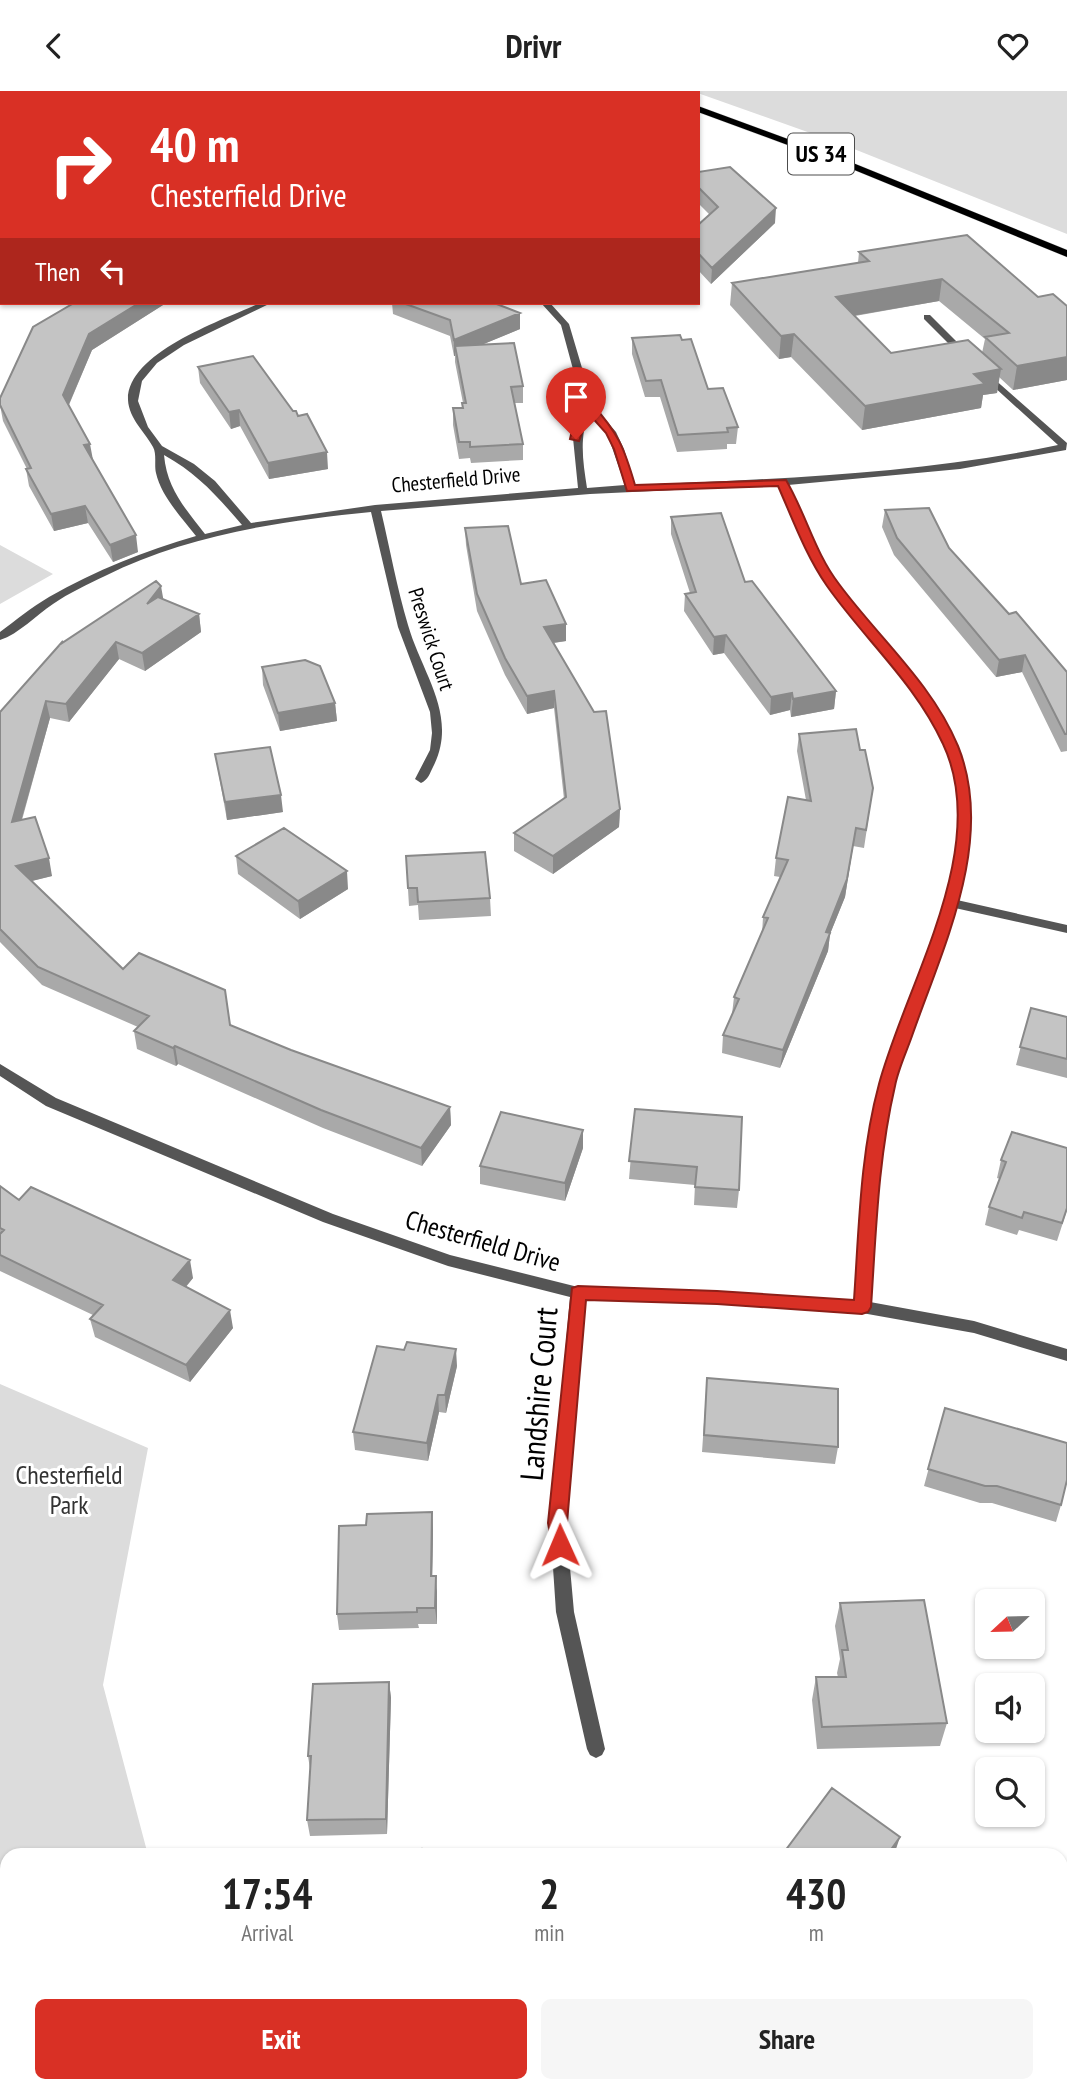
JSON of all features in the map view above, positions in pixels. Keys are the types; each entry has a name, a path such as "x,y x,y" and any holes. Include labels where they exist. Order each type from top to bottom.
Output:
{"main road":[{"name":"US 34","path":"700,111 850,165 1067,254"}],"street":[{"path":"247,524 211,483 191,466 159,448 144,428 132,401 137,380 154,361 181,343 263,305"},
{"path":"547,305 568,330 588,406 611,432 631,488"},
{"path":"927,317 969,359 1066,446"},
{"path":"583,491 576,439 579,422 588,406"},
{"name":"Chesterfield Drive","path":"0,638 18,623 93,577 201,535 247,524 375,508 583,491 782,483 914,473 1066,446"},
{"path":"159,448 161,475 177,505 201,535"},
{"path":"782,483 809,543 832,584 916,685 950,744 965,789 964,831 951,903 887,1083 873,1152 862,1307"},
{"name":"Preswick Court","path":"375,508 403,627 436,712 436,750 421,779"},
{"path":"951,903 1067,929"},
{"name":"Chesterfield Drive","path":"0,1069 51,1102 328,1218 448,1260 578,1293 717,1297 862,1307 974,1327 1067,1355"},
{"name":"Landshire Court","path":"578,1293 558,1523 565,1612 596,1749"}],"green space":[{"path":"700,91 1067,91 1067,234 844,145 700,94"},
{"path":"0,545 53,574 0,604"},
{"name":"Chesterfield Park","path":"0,1384 148,1448 103,1685 146,1848 0,1848"}],"building":[{"path":"730,167 776,208 712,268 700,255 700,223 718,207 700,189 700,172"},
{"path":"967,235 1038,297 1053,294 1067,306 1067,357 1017,366 985,337 1009,333 942,279 836,297 891,353 968,340 1001,369 974,374 985,384 865,406 794,334 781,336 732,283 869,261 859,252"},
{"path":"71,305 136,305 89,334 63,395 90,444 84,445 136,535 110,545 85,506 51,514 26,469 31,468 0,405 0,398 33,327"},
{"path":"409,305 499,305 520,313 454,340 450,320"},
{"path":"680,335 682,340 691,339 708,389 723,388 738,427 727,428 728,432 678,435 661,380 646,381 632,338"},
{"path":"514,343 523,386 511,387 523,444 470,447 470,442 459,442 453,408 463,408 462,403 466,403 455,346"},
{"path":"253,356 293,411 296,411 298,416 307,414 327,452 268,463 239,410 229,412 198,367"},
{"path":"929,508 949,548 1009,614 1016,612 1067,672 1067,734 1025,655 999,660 897,538 885,510"},
{"path":"721,513 745,582 752,581 836,691 793,699 792,693 771,697 726,635 714,637 685,594 696,592 671,517"},
{"path":"508,526 521,584 546,580 566,624 544,627 594,712 606,711 620,809 553,856 514,833 566,797 554,691 527,696 505,658 477,594 465,528"},
{"path":"156,581 161,586 147,604 158,597 199,614 142,653 116,642 66,704 46,701 12,822 35,817 49,858 16,866 123,969 139,953 225,990 230,1025 291,1050 450,1107 421,1148 321,1110 175,1046 173,1048 134,1031 149,1016 38,967 0,929 0,712 63,641 62,643"},
{"path":"305,660 320,666 335,703 278,713 262,667"},
{"path":"856,729 860,750 865,750 873,788 866,830 856,828 847,879 826,932 830,933 783,1050 723,1035 739,999 734,997 768,918 763,917 788,860 776,858 788,797 811,801 799,734"},
{"path":"270,747 281,795 225,802 215,754"},
{"path":"284,828 347,871 298,901 236,856"},
{"path":"485,852 490,898 418,902 417,888 408,888 406,856"},
{"path":"1031,1008 1067,1017 1067,1059 1020,1047"},
{"path":"635,1109 742,1117 739,1190 695,1187 697,1167 629,1161"},
{"path":"501,1112 583,1130 565,1183 480,1166"},
{"path":"1012,1132 1067,1148 1067,1208 1062,1223 1024,1212 1022,1218 989,1207 1006,1162 1001,1160"},
{"path":"0,1186 19,1200 31,1187 190,1260 173,1280 230,1310 186,1365 90,1319 103,1305 0,1255 0,1234 4,1230 0,1228"},
{"path":"407,1342 456,1349 445,1395 438,1395 427,1443 353,1432 377,1346 404,1350"},
{"path":"707,1378 838,1389 838,1447 704,1435"},
{"path":"945,1408 1067,1443 1067,1480 1061,1505 928,1469"},
{"path":"432,1512 431,1576 436,1576 435,1608 417,1608 417,1612 337,1614 339,1526 366,1525 367,1514"},
{"path":"924,1600 947,1723 822,1727 816,1677 846,1677 842,1650 848,1650 840,1603"},
{"path":"389,1682 386,1819 307,1820 313,1684"},
{"path":"832,1788 900,1837 892,1848 787,1848"}],"route":[{"path":"560,1545 558,1523 578,1293 717,1297 862,1307 873,1152 887,1083 951,903 964,831 965,789 950,744 916,685 832,584 809,543 782,483 631,488 611,432 588,406 579,422 576,439"}]}
